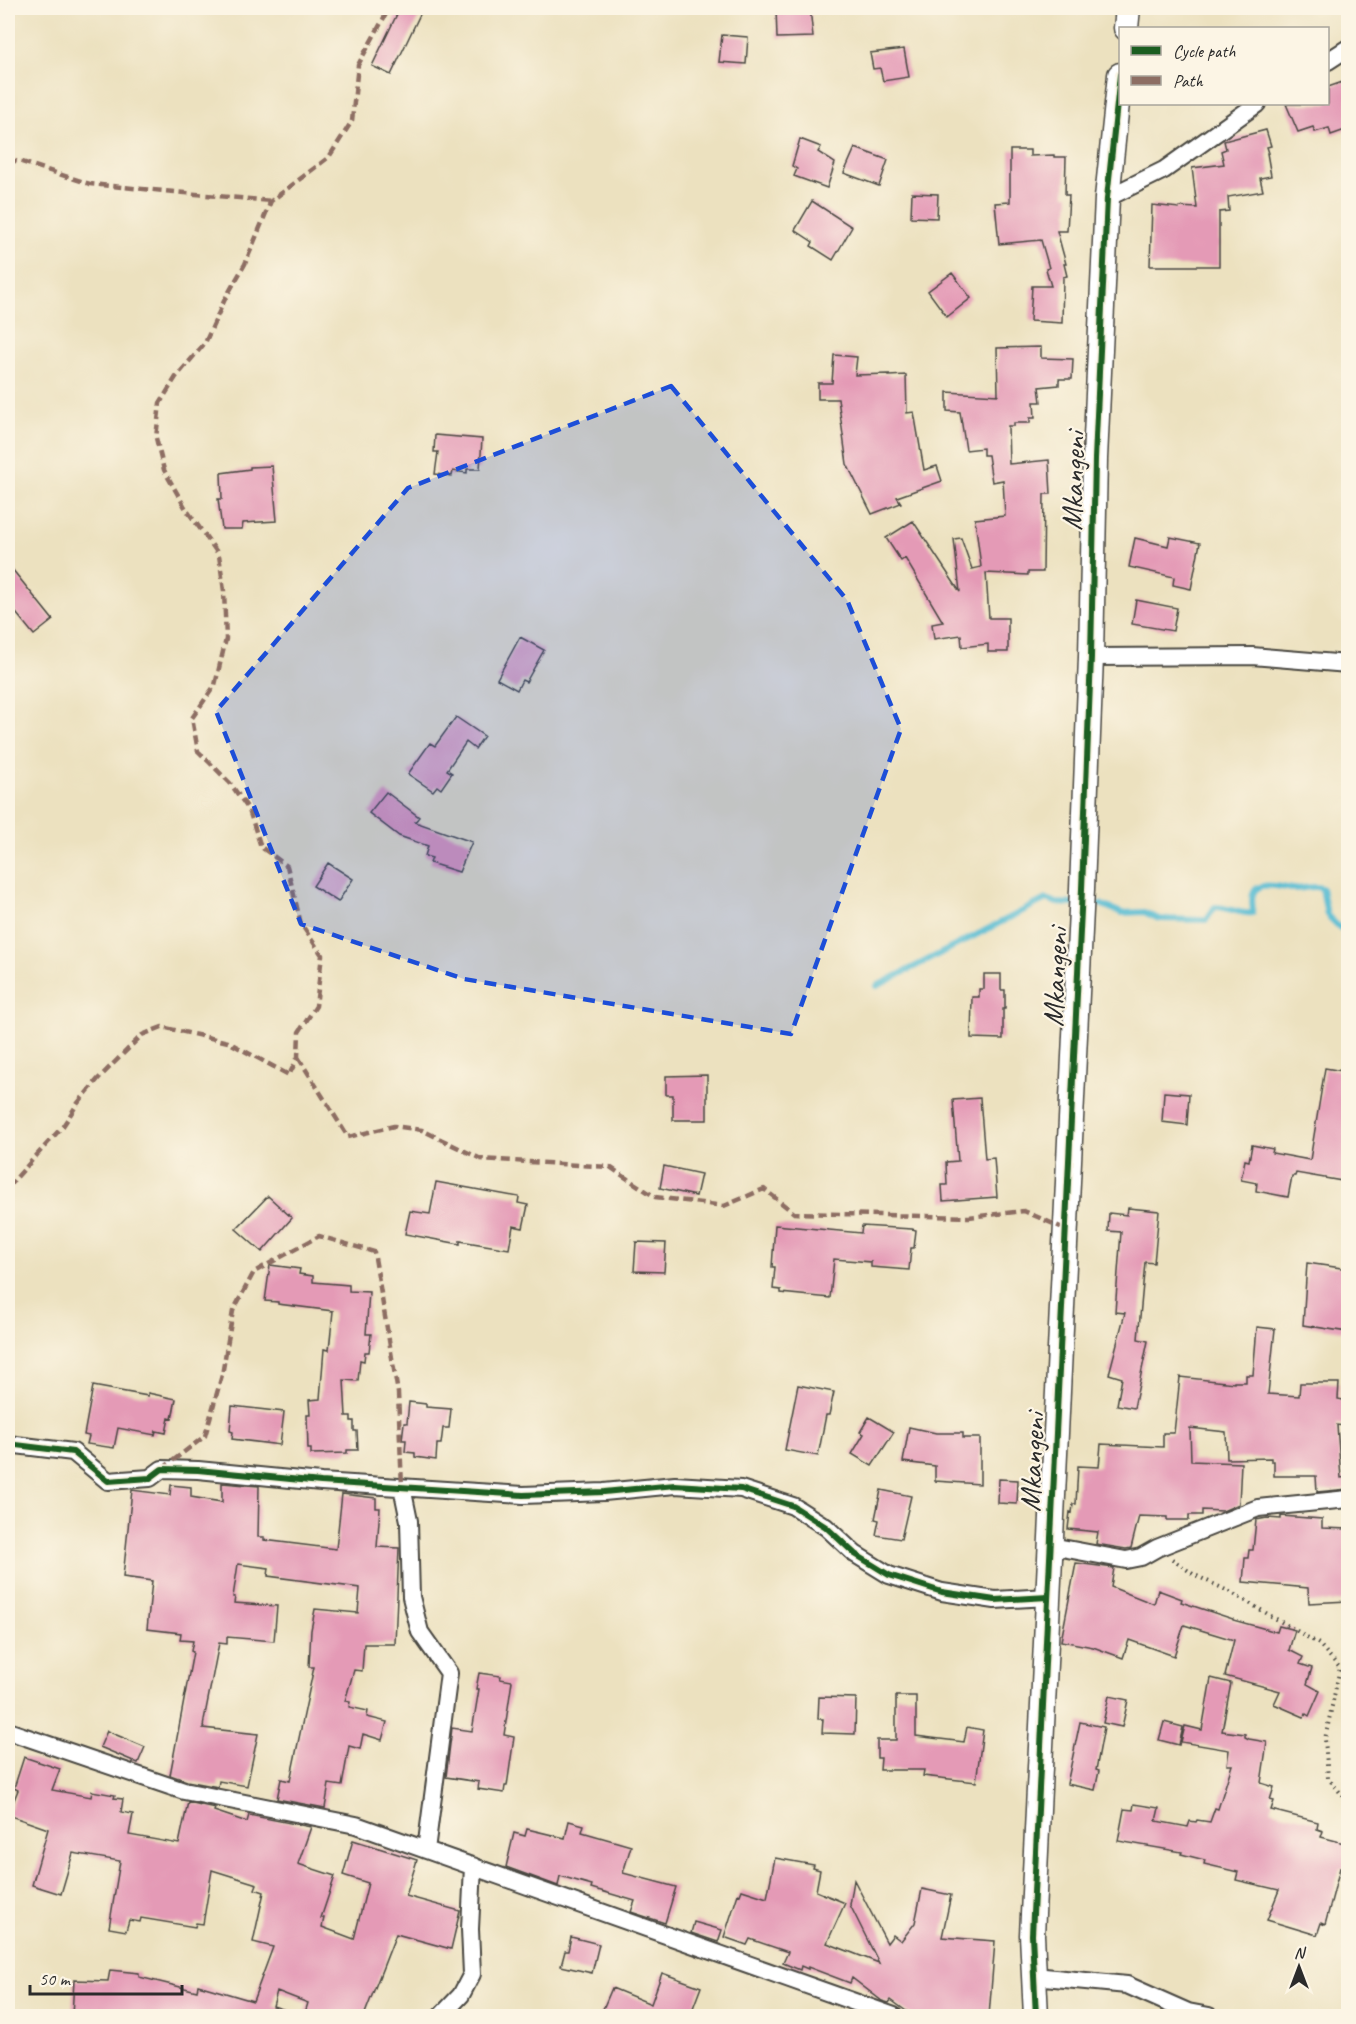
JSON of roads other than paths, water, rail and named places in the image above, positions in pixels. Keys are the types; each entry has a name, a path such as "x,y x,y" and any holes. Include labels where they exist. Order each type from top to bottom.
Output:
{"street":[{"path":"1126,27 1128,8"},
{"path":"1329,60 1348,48"},
{"name":"Mkangeni","path":"1036,2016 1032,1935 1081,900 1091,657 1095,459 1107,198 1119,84"},
{"path":"1107,198 1164,171 1256,105"},
{"path":"1091,657 1252,656 1348,664"},
{"path":"8,1444 73,1452 108,1481 150,1478 162,1469 524,1495 604,1492 675,1485 741,1489 793,1506 826,1527 855,1554 889,1575 942,1592 995,1600 1048,1597"},
{"path":"402,1487 409,1521 411,1597 420,1632 449,1672 426,1850"},
{"path":"1051,1546 1126,1560 1141,1557 1157,1548 1258,1508 1348,1499"},
{"path":"8,1731 184,1791 356,1825 894,2016"},
{"path":"441,2016 461,1995 472,1974 470,1929 473,1866"},
{"path":"1034,1976 1127,1985 1188,2012 1209,2016"}],"waterway":[{"path":"1086,904 1100,904 1122,913 1144,912 1159,919 1206,920 1215,907 1253,913 1252,896 1260,887 1293,889 1318,887 1322,888 1327,915 1340,928 1348,928"},
{"path":"877,986 1046,899 1057,903 1075,904"}]}
